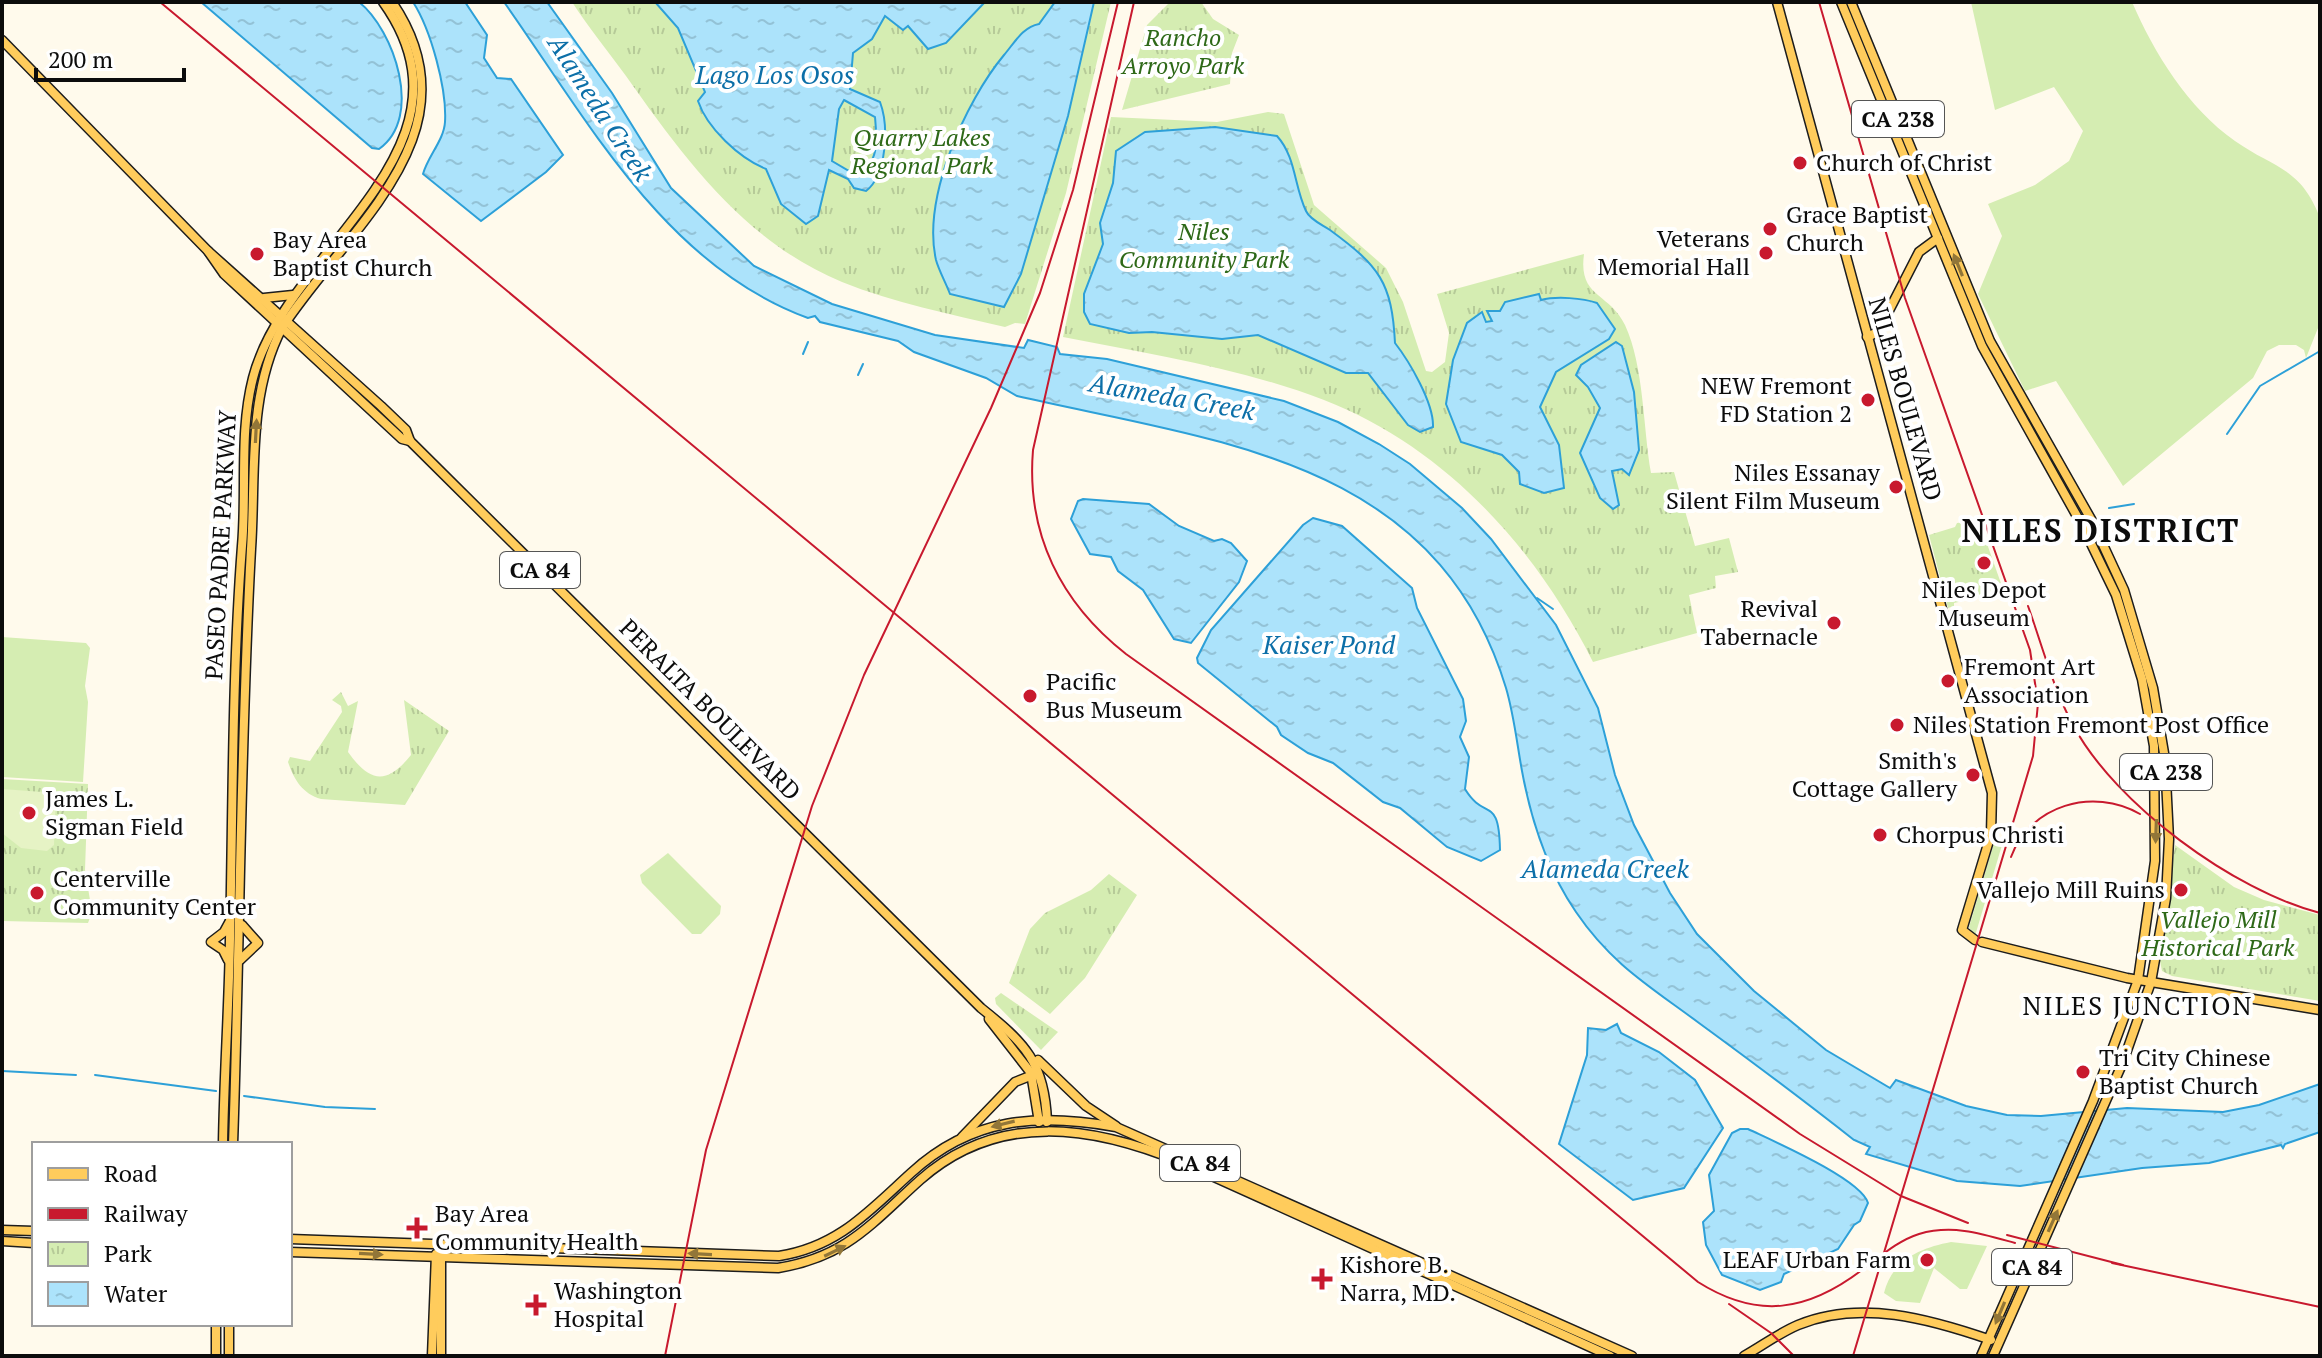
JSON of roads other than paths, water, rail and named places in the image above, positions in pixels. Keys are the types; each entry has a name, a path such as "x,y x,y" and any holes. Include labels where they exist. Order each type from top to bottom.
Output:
{"main road":[{"name":"PASEO PADRE PARKWAY","path":"233,1142 234,673 246,416 259,357 294,295 389,173 405,136 412,97 409,62 401,35 383,2"},
{"name":"PASEO PADRE PARKWAY","path":"281,321 295,308 382,198 409,153 421,101 419,67 410,37 392,2"},
{"name":"NILES BOULEVARD","path":"1777,2 1993,801 1991,834 1962,930 1978,941 2138,980 2320,1010"},
{"name":"CA 238","path":"1841,2 1982,346 2040,441"},
{"name":"CA 238","path":"1851,2 2002,365 2134,633 2160,719 2168,795 2166,898 2151,982"},
{"name":"PERALTA BOULEVARD","path":"2,40 208,251 264,298 281,321 402,439 410,441"},
{"path":"1867,337 1878,332 1919,252 1946,234"},
{"name":"PERALTA BOULEVARD","path":"208,251 224,274 322,350 406,430 410,441 981,1008 1030,1052 1042,1078 1044,1131"},
{"path":"264,298 294,295"},
{"path":"295,308 300,325 320,342 322,350"},
{"name":"CA 238","path":"2134,633 2152,730 2157,808 2152,898 2138,980"},
{"path":"235,920 258,943 234,962 211,942 235,920"},
{"name":"PASEO PADRE PARKWAY","path":"223,1142 234,962"},
{"name":"CA 84","path":"1988,1339 2093,1101 2138,980"},
{"name":"CA 84","path":"1999,1343 2108,1099 2151,982"},
{"name":"PERALTA BOULEVARD","path":"981,1008 1031,1073 1043,1118"},
{"path":"1015,1049 1019,1067 1015,1082"},
{"path":"1030,1052 1086,1106 1116,1127"},
{"path":"961,1139 1015,1082 1031,1073 1042,1078"},
{"path":"292,1239 760,1257 791,1255 823,1245 847,1231 917,1168 961,1139 1007,1122 1043,1118 1116,1127"},
{"name":"CA 84","path":"1116,1127 1629,1356"},
{"path":"292,1252 760,1269 793,1265 824,1256 850,1243 923,1177 957,1155 985,1143 1044,1131"},
{"name":"CA 84","path":"1044,1131 1106,1136 1155,1152 1610,1356"},
{"path":"2,1230 32,1231"},
{"path":"2,1241 32,1243"},
{"path":"439,1245 441,1356"},
{"path":"414,1256 426,1265 438,1281"},
{"path":"432,1356 438,1281 450,1267 466,1258"},
{"path":"1747,1356 1784,1331 1823,1317 1869,1312 1988,1339 1999,1343 1993,1356"},
{"path":"216,1326 216,1356"},
{"path":"229,1326 229,1356"},
{"path":"1981,1356 1988,1339"}],"water":[{"path":"201,2 359,2 383,32 399,74 402,96 400,116 392,135 379,149 372,148"},
{"path":"413,2 465,2 487,35 484,58 497,78 511,79 563,155 546,172 481,221 423,174 442,135 445,109 432,44"},
{"name":"Alameda Creek","path":"504,2 547,2 612,93 671,188 754,266 832,304 935,335 1024,348 1028,340 1057,347 1060,354 1107,359 1284,401 1338,422 1410,464 1462,508 1491,539 1556,625 1598,708 1615,775 1634,825 1670,893 1697,934 1754,991 1826,1050 1890,1088 1896,1080 1966,1106 2007,1115 2041,1116 2127,1108 2223,1112 2259,1105 2320,1084 2320,1132 2285,1144 2283,1148 2281,1145 2209,1163 2142,1168 2020,1186 1957,1181 1866,1154 1870,1147 1854,1140 1633,974 1604,947 1576,912 1557,880 1536,826 1506,688 1473,611 1428,552 1373,507 1310,473 1241,448 1017,396 986,378 914,352 898,341 820,322 815,316 808,318 757,294 712,263 671,226 634,184 599,140"},
{"name":"Lago Los Osos","path":"655,2 985,2 946,43 928,49 908,26 903,30 885,16 872,39 853,53 850,89 880,102 883,112 885,136 882,162 873,184 866,191 854,188 848,179 829,170 818,216 806,224 781,204 766,169 735,150 702,111 698,101 705,92 678,28","holes":["844,100 875,117 875,150 864,170 856,175 832,161 839,109"]},
{"path":"1055,2 1094,2 1068,116 1021,274 1004,307 950,294 936,260 933,235 935,208 950,152 989,75 1020,36 1028,28 1039,24"},
{"path":"1215,127 1277,136 1288,153 1308,214 1360,254 1380,277 1390,305 1395,343 1425,395 1433,427 1420,432 1408,425 1368,373 1346,373 1258,335 1222,339 1152,332 1129,333 1090,324 1084,312 1084,294 1103,244 1100,223 1113,183 1116,151 1145,132"},
{"path":"1539,294 1541,300 1569,298 1597,303 1615,329 1609,339 1556,372 1540,407 1559,445 1564,488 1544,493 1520,484 1519,472 1502,455 1461,442 1446,404 1453,360 1467,323 1482,312 1486,322 1492,321 1487,311 1500,311 1505,302"},
{"path":"1616,342 1622,346 1634,392 1639,450 1629,475 1622,469 1612,471 1619,505 1613,509 1600,498 1580,453 1600,408 1588,387 1576,375 1581,365"},
{"path":"1078,501 1149,504 1179,526 1214,541 1222,539 1231,543 1247,561 1239,582 1191,643 1174,639 1143,590 1118,571 1111,557 1090,554 1071,519"},
{"name":"Kaiser Pond","path":"1313,518 1342,526 1412,588 1417,608 1463,699 1466,721 1460,737 1469,757 1465,789 1497,821 1500,850 1481,861 1447,847 1400,808 1383,802 1333,763 1308,753 1281,735 1277,727 1198,663 1197,658 1211,630 1303,525"},
{"path":"1617,1024 1621,1033 1659,1052 1695,1080 1723,1128 1684,1188 1633,1200 1559,1144 1587,1055 1588,1028 1606,1030"},
{"path":"1748,1129 1834,1172 1862,1193 1868,1203 1860,1221 1838,1249 1784,1274 1781,1282 1760,1290 1722,1275 1706,1245 1703,1222 1714,1211 1709,1175 1732,1133"}],"waterway":[{"path":"803,354 808,342"},
{"path":"2227,434 2260,386 2320,351"},
{"path":"858,375 863,364"},
{"path":"2109,508 2134,504"},
{"path":"1537,598 1553,609"},
{"path":"2,1071 76,1075"},
{"path":"95,1075 216,1091"},
{"path":"244,1096 325,1107 375,1109"}],"railway":[{"path":"160,2 1698,1282 1741,1302 1782,1306 1822,1295 1896,1245 1919,1234 1956,1230 2015,1243"},
{"path":"665,1356 706,1150 812,806 864,675 991,408 1040,293 1073,190 1118,2"},
{"path":"1134,2 1033,450 1035,510 1052,564 1066,589 1103,634 1126,654 1800,1134 1901,1196 1968,1223"},
{"path":"1819,2 1905,298 2030,650 2038,703 2033,756 1853,1356"},
{"path":"2028,606 2066,711 2092,755 2117,785 2180,840 2215,865 2286,902 2320,913"},
{"path":"2011,857 2020,839 2033,825 2048,813 2065,806 2103,802 2140,814"},
{"path":"2007,1235 2123,1265"},
{"path":"2112,1263 2320,1307"},
{"path":"1729,1304 1771,1333 1794,1356"}],"place":[{"name":"Church of Christ","path":"1800,163"},
{"name":"Grace Baptist Church","path":"1770,229"},
{"name":"Veterans Memorial Hall","path":"1766,253"},
{"name":"Bay Area Baptist Church","path":"257,254"},
{"name":"NEW Fremont FD Station 2","path":"1868,400"},
{"name":"Niles Essanay Silent Film Museum","path":"1896,487"},
{"name":"Niles Depot Museum","path":"1984,563"},
{"name":"Revival Tabernacle","path":"1834,623"},
{"name":"Fremont Art Association","path":"1948,681"},
{"name":"Pacific Bus Museum","path":"1030,696"},
{"name":"Niles Station Fremont Post Office","path":"1897,725"},
{"name":"Smith's Cottage Gallery","path":"1973,775"},
{"name":"James L. Sigman Field","path":"29,813"},
{"name":"Chorpus Christi","path":"1880,835"},
{"name":"Vallejo Mill Ruins","path":"2181,890"},
{"name":"Centerville Community Center","path":"37,893"},
{"name":"Tri City Chinese Baptist Church","path":"2083,1072"},
{"name":"Bay Area Community Health","path":"417,1228"},
{"name":"LEAF Urban Farm","path":"1927,1260"},
{"name":"Kishore B. Narra, MD.","path":"1322,1279"},
{"name":"Washington Hospital","path":"536,1305"}],"district":[{"name":"NILES DISTRICT","path":"2101,531"},
{"name":"NILES JUNCTION","path":"2138,1006"}],"park label":[{"name":"Rancho Arroyo Park","path":"1183,52"},
{"name":"Quarry Lakes Regional Park","path":"922,152"},
{"name":"Niles Community Park","path":"1204,246"},
{"name":"Vallejo Mill Historical Park","path":"2218,934"}]}
